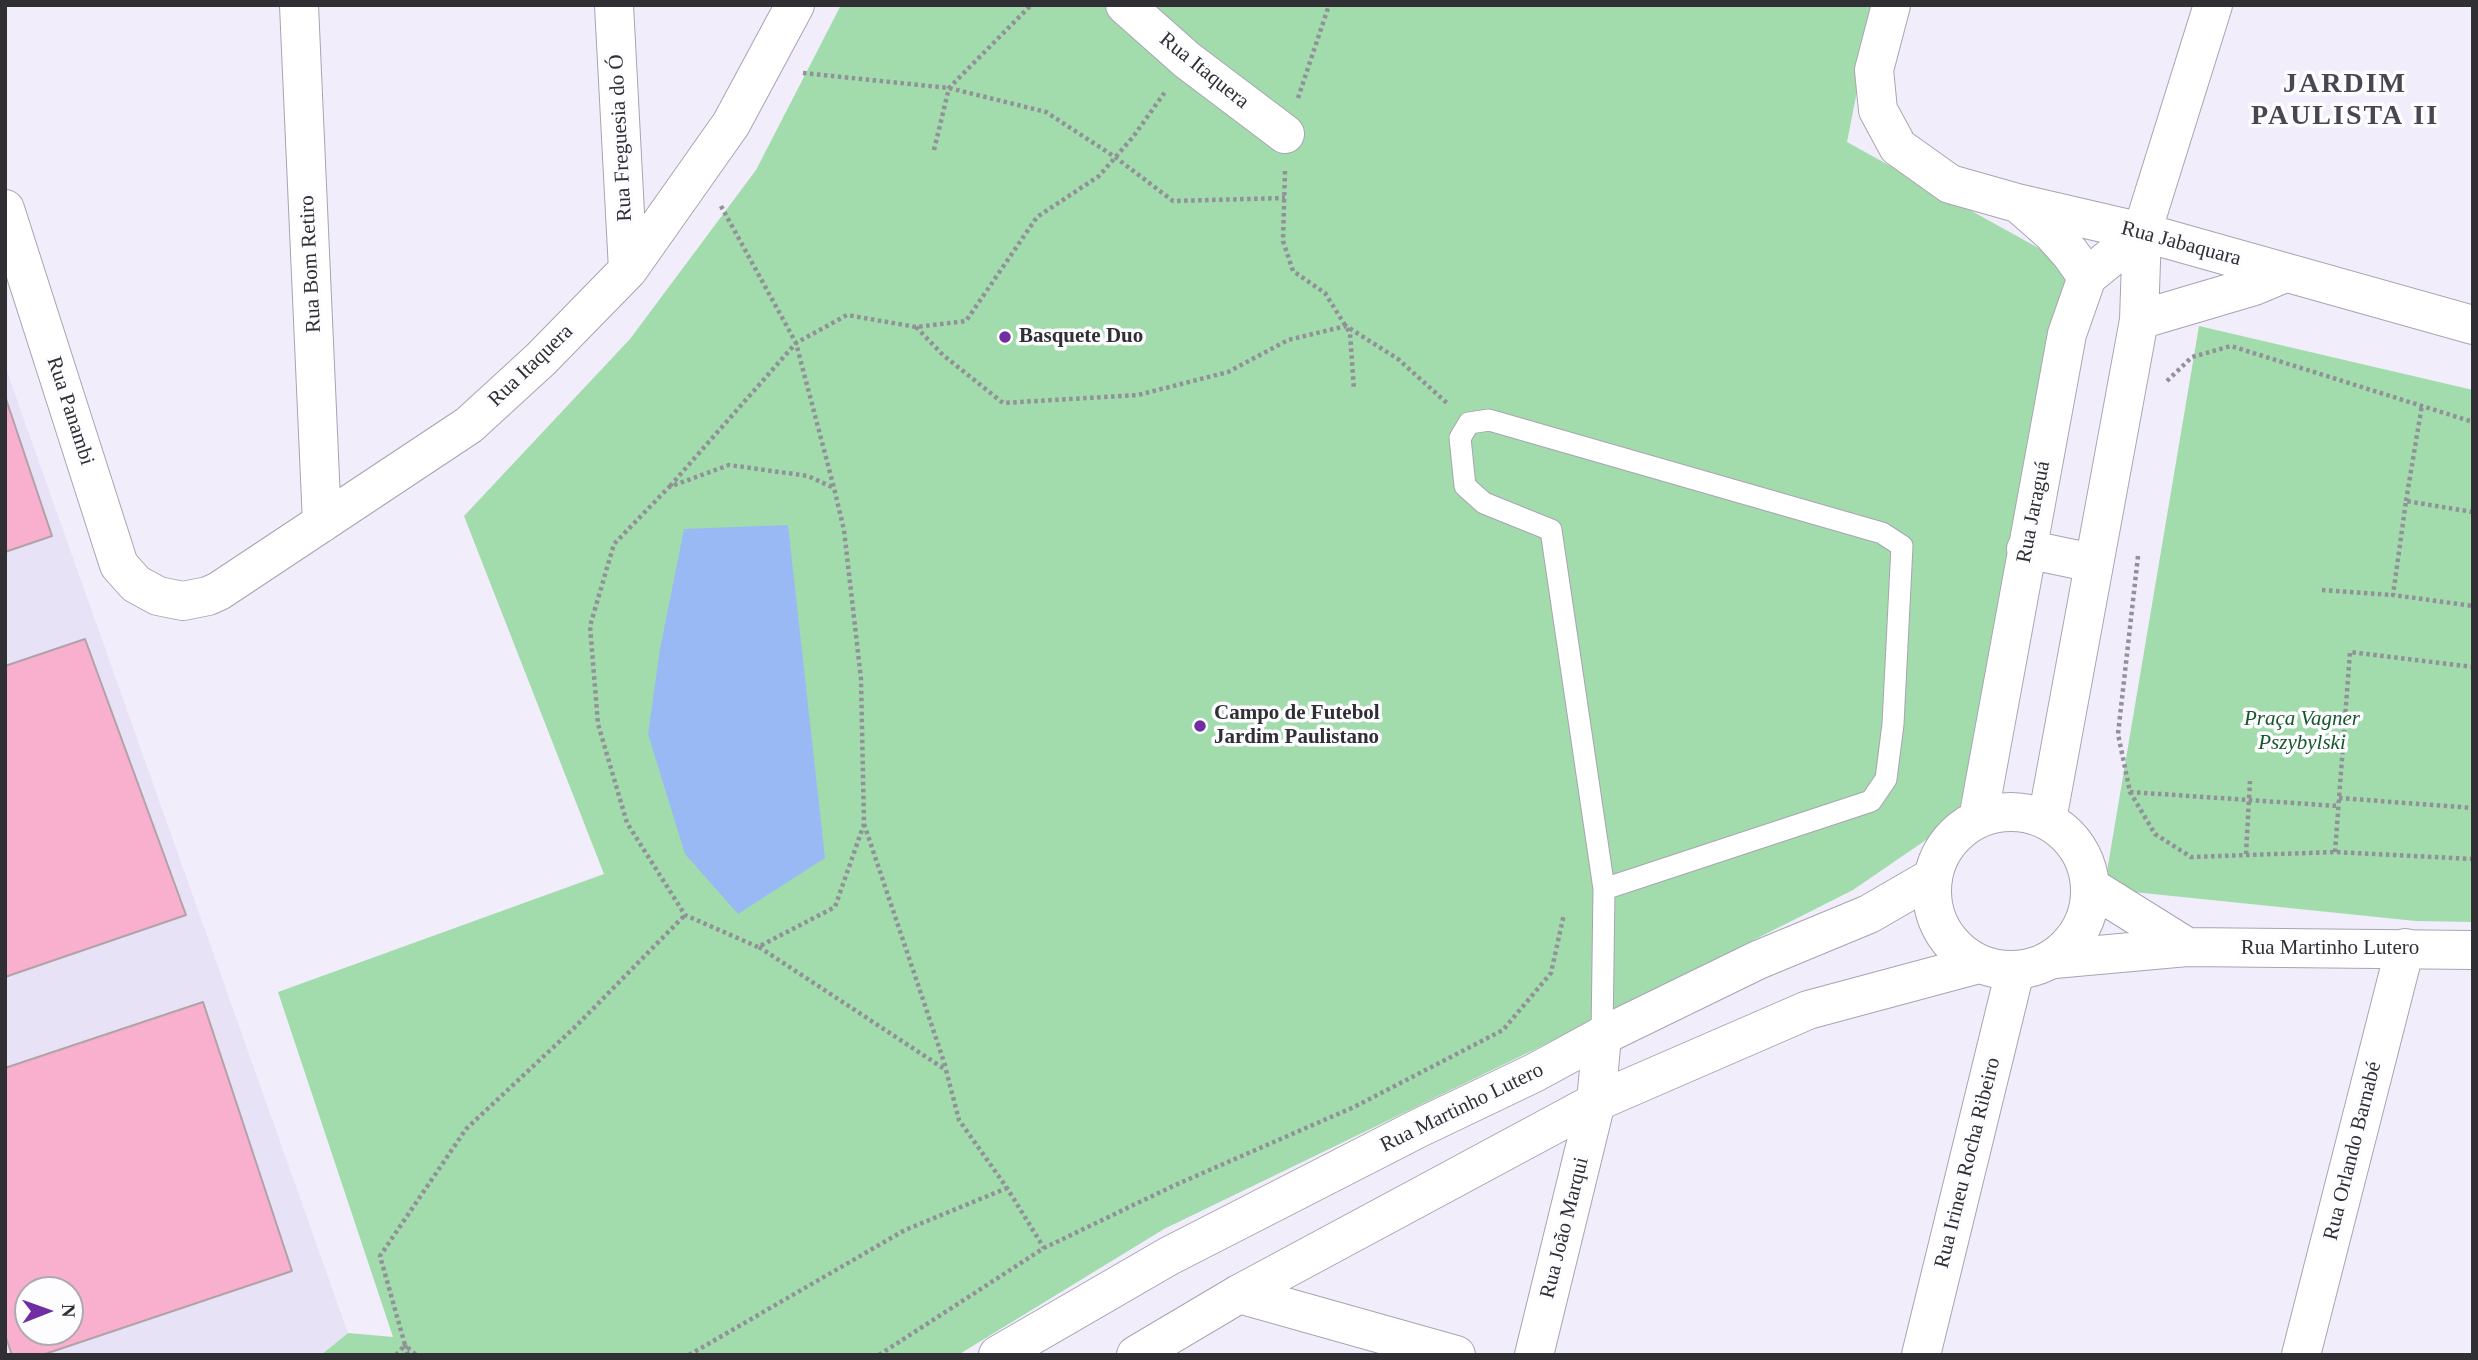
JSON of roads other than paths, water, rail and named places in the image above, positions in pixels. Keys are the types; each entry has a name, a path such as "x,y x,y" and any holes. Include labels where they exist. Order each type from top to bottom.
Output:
{"street":[{"name":"Rua Bom Retiro","path":"299,5 322,523"},
{"name":"Rua Freguesia do Ó","path":"614,5 628,270"},
{"name":"Rua Itaquera","path":"158,596 183,601 219,591 469,425 541,359 628,270 731,124 795,5"},
{"name":"Rua Itaquera","path":"1125,5 1187,60 1285,134"},
{"name":"Rua Jabaquara","path":"1891,5 1874,70 1878,110 1898,147 1950,184 2017,203 2142,232 2473,325"},
{"path":"2047,820 2139,320 2142,232 2213,5"},
{"path":"2017,203 2052,233 2087,277 2142,232"},
{"name":"Rua Panambi","path":"5,209 119,565 136,584 158,596"},
{"path":"2139,320 2255,286 2285,273"},
{"name":"Rua Jaraguá","path":"1978,820 2067,334 2087,277"},
{"path":"2026,549 2093,563"},
{"path":"1146,1351 1239,1294 1597,1101 1808,1010 1997,968 2036,967 2054,959 2070,945 2082,928 2089,908 2091,887 2087,867 2078,847 2064,832 2047,820 2024,813 2000,812 1962,829 1948,843 1933,877 1933,904 1941,929 1957,950 1997,968"},
{"name":"Rua Martinho Lutero","path":"998,1355 1169,1255 1758,960 1869,914 1933,877"},
{"path":"2091,887 2187,947"},
{"name":"Rua Martinho Lutero","path":"2054,959 2187,947 2473,950"},
{"name":"Rua Orlando Barnabé","path":"2301,1355 2405,948"},
{"name":"Rua Irineu Rocha Ribeiro","path":"1921,1355 1997,968"},
{"name":"Rua João Marqui","path":"1534,1355 1597,1101 1602,1036"},
{"path":"1239,1294 1456,1355"}],"lane":[{"path":"1602,1036 1604,889 1551,530 1485,503 1465,486 1460,438 1469,423 1489,420 1882,533 1902,546 1893,724 1886,779 1871,801 1604,889"}],"water":[{"path":"788,525 825,858 738,914 685,854 648,734 660,649 684,529"}],"place":[{"name":"Basquete Duo","path":"1005,337"},
{"name":"Campo de Futebol Jardim Paulistano","path":"1200,726"}],"district":[{"name":"JARDIM PAULISTA II","path":"2345,101"}],"park label":[{"name":"Praça Vagner Pszybylski","path":"2302,731"}]}
